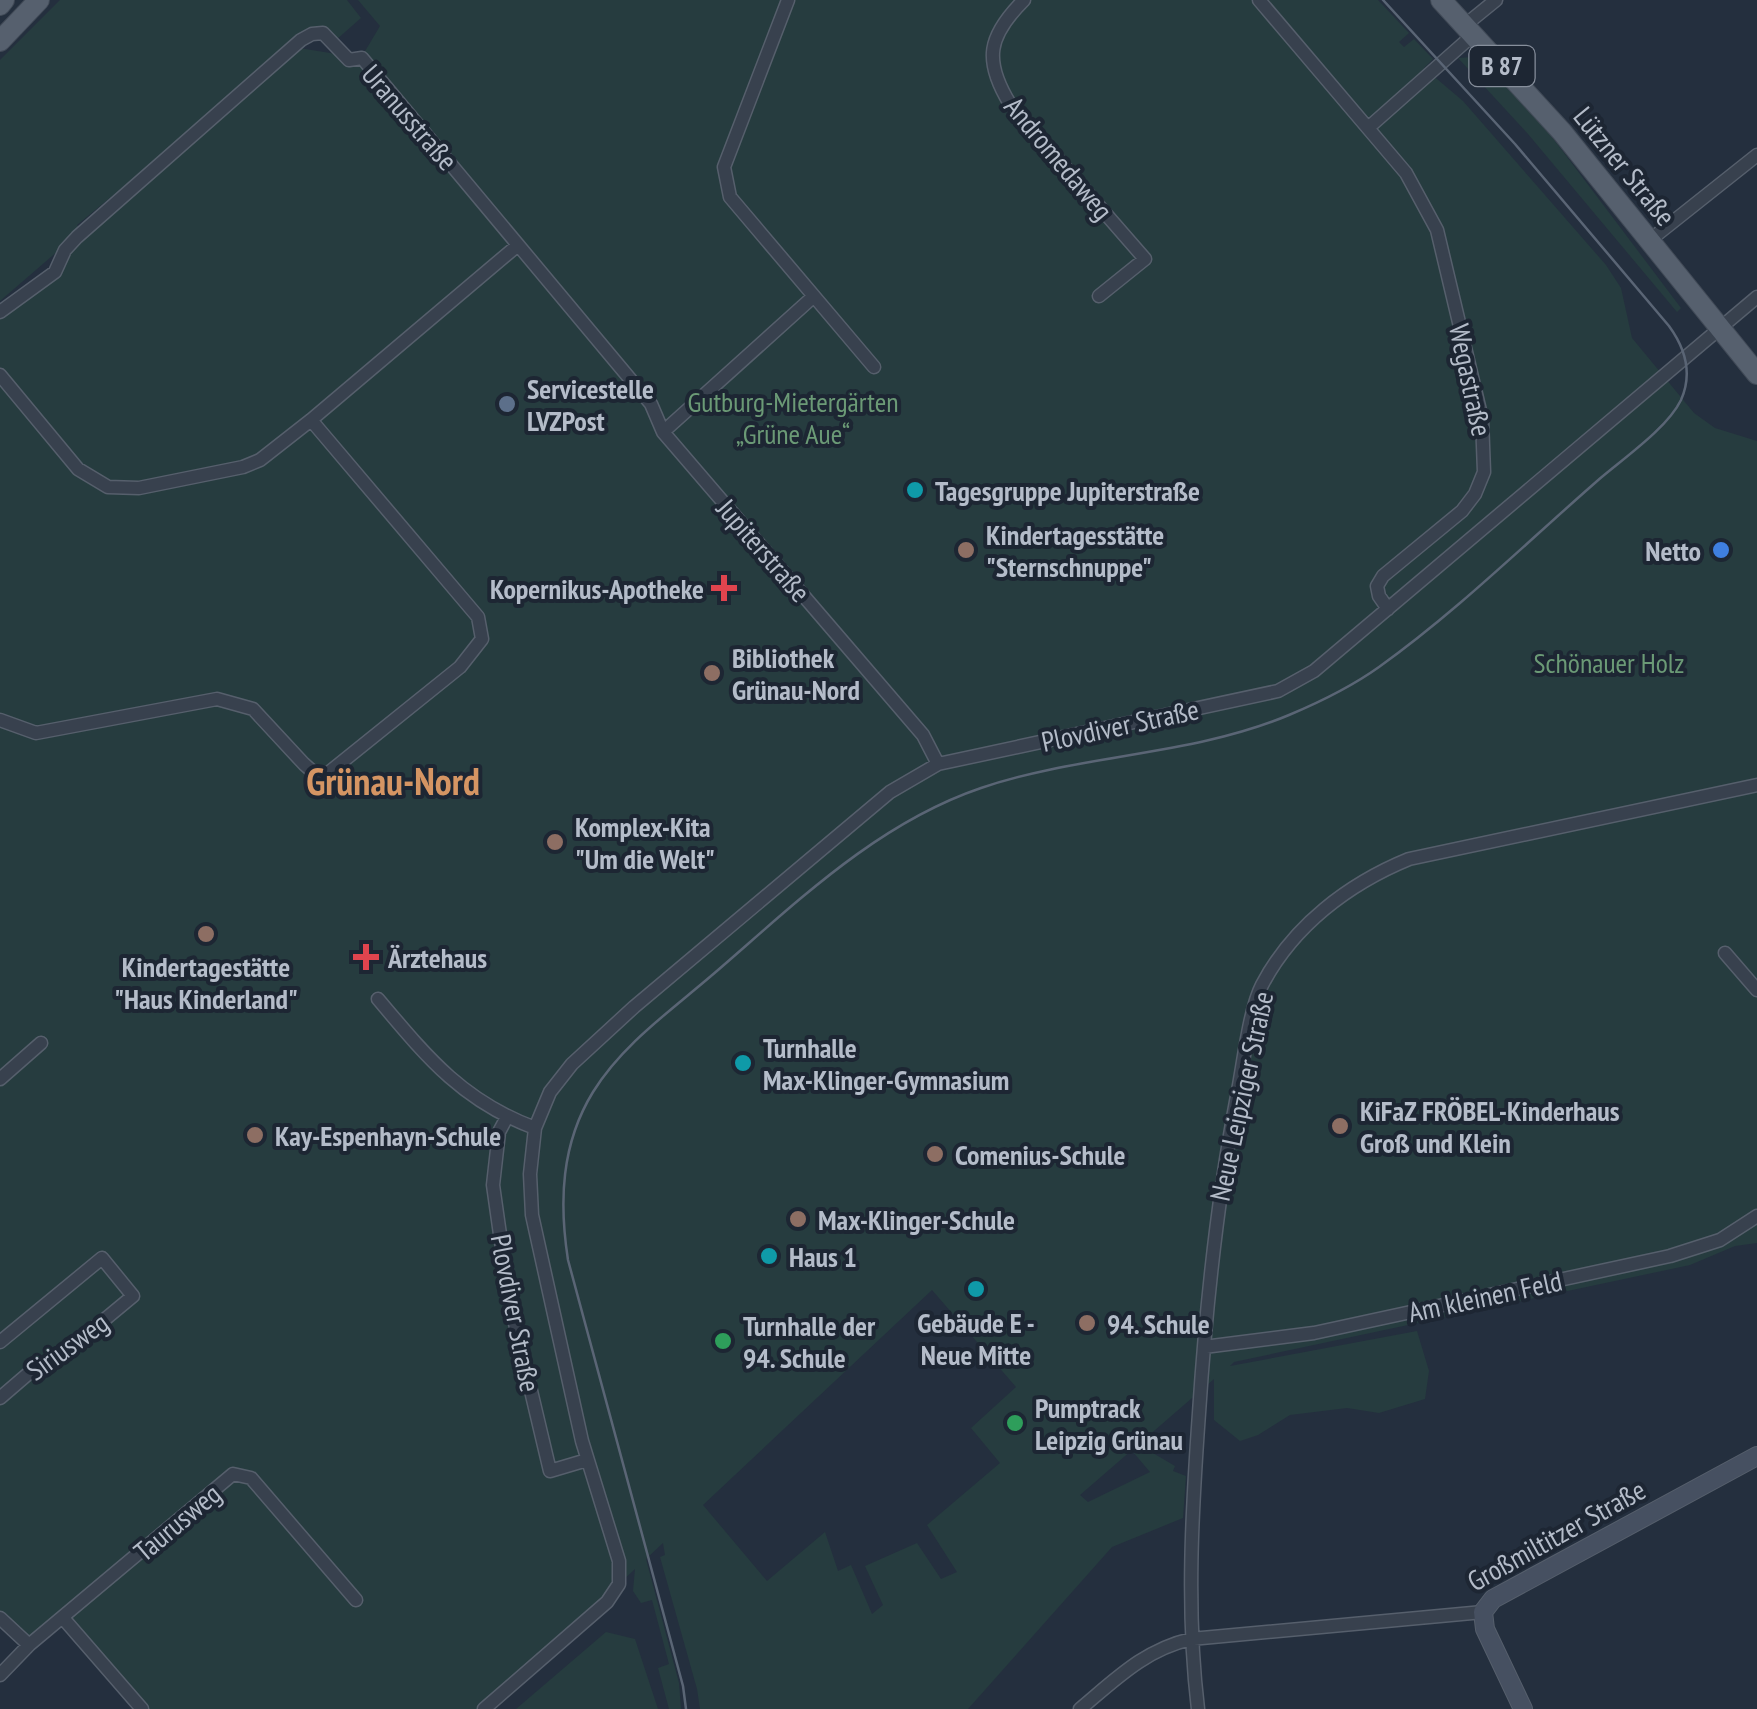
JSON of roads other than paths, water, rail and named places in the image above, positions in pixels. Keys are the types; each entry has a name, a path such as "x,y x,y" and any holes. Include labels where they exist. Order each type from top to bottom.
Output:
{"main road":[{"path":"0,41 38,0"},
{"name":"Lützner Straße","path":"1441,0 1562,132 1757,374"}],"street":[{"path":"788,0 724,167 730,198 874,367"},
{"name":"Andromedaweg","path":"1024,0 1005,19 991,48 995,80 1010,104 1145,259 1099,296"},
{"name":"Wegastraße","path":"1260,0 1406,173 1437,230 1485,434 1484,472 1475,494 1462,511 1377,586 1388,609"},
{"path":"1368,128 1496,0"},
{"name":"Uranusstraße","path":"0,312 54,272 64,250 77,237 312,34 323,33 349,60 362,58 518,245"},
{"path":"1650,240 1757,156"},
{"path":"0,376 78,469 108,487 140,488 243,467 260,460 311,420 518,245"},
{"name":"Jupiterstraße","path":"518,245 654,408 662,432 923,734 938,764"},
{"path":"662,432 814,296"},
{"name":"Plovdiver Straße","path":"484,1709 607,1602 619,1584 619,1561 588,1460 532,1215 530,1174 535,1128 550,1092 572,1064 890,792 938,764 1278,690 1314,671 1757,297"},
{"path":"0,720 36,733 216,699 253,709 304,764 312,771 327,774 460,667 482,639 482,626 473,610 311,420"},
{"name":"Neue Leipziger Straße","path":"1198,1709 1191,1640 1195,1468 1220,1182 1259,990 1276,961 1306,926 1356,884 1409,859 1757,785"},
{"path":"1724,953 1757,990"},
{"path":"378,999 439,1070 507,1118 535,1128"},
{"path":"0,1078 41,1043"},
{"name":"Plovdiver Straße","path":"507,1118 499,1132 493,1185 510,1298 550,1472 588,1460"},
{"name":"Am kleinen Feld","path":"1204,1346 1314,1333 1670,1256 1720,1240 1757,1216"},
{"name":"Siriusweg","path":"0,1342 102,1258 134,1296 51,1364 36,1367 0,1398"},
{"name":"Großmiltitzer Straße","path":"1080,1709 1133,1663 1168,1644 1483,1612 1493,1599 1757,1456"},
{"name":"Taurusweg","path":"0,1675 29,1645 233,1474 252,1478 356,1600"},
{"path":"1483,1612 1485,1629 1523,1709"},
{"path":"0,1618 29,1645"},
{"path":"63,1618 142,1709"},
{"name":"Taurusweg","path":"0,1660 29,1645"}],"tram line":[{"path":"686,1709 565,1238 565,1174 574,1132 605,1075 647,1030 837,869 942,804 1019,777 1252,729 1312,705 1357,681 1463,601 1655,433 1681,400 1686,361 1669,326 1515,144 1383,0"}],"place":[{"name":"Servicestelle LVZPost","path":"507,404"},
{"name":"Tagesgruppe Jupiterstraße","path":"915,490"},
{"name":"Kindertagesstätte \"Sternschnuppe\"","path":"966,550"},
{"name":"Netto","path":"1721,550"},
{"name":"Kopernikus-Apotheke","path":"724,588"},
{"name":"Bibliothek Grünau-Nord","path":"712,673"},
{"name":"Komplex-Kita \"Um die Welt\"","path":"555,842"},
{"name":"Kindertagestätte \"Haus Kinderland\"","path":"206,934"},
{"name":"Ärztehaus","path":"366,957"},
{"name":"Turnhalle Max-Klinger-Gymnasium","path":"743,1063"},
{"name":"KiFaZ FRÖBEL-Kinderhaus Groß und Klein","path":"1340,1126"},
{"name":"Kay-Espenhayn-Schule","path":"255,1135"},
{"name":"Comenius-Schule","path":"935,1154"},
{"name":"Max-Klinger-Schule","path":"798,1219"},
{"name":"Haus 1","path":"769,1256"},
{"name":"Gebäude E - Neue Mitte","path":"976,1289"},
{"name":"94. Schule","path":"1087,1323"},
{"name":"Turnhalle der 94. Schule","path":"723,1341"},
{"name":"Pumptrack Leipzig Grünau","path":"1015,1423"}],"district":[{"name":"Grünau-Nord","path":"393,780"}],"park label":[{"name":"Gutburg-Mietergärten „Grüne Aue“","path":"793,417"},
{"name":"Schönauer Holz","path":"1609,662"}]}
